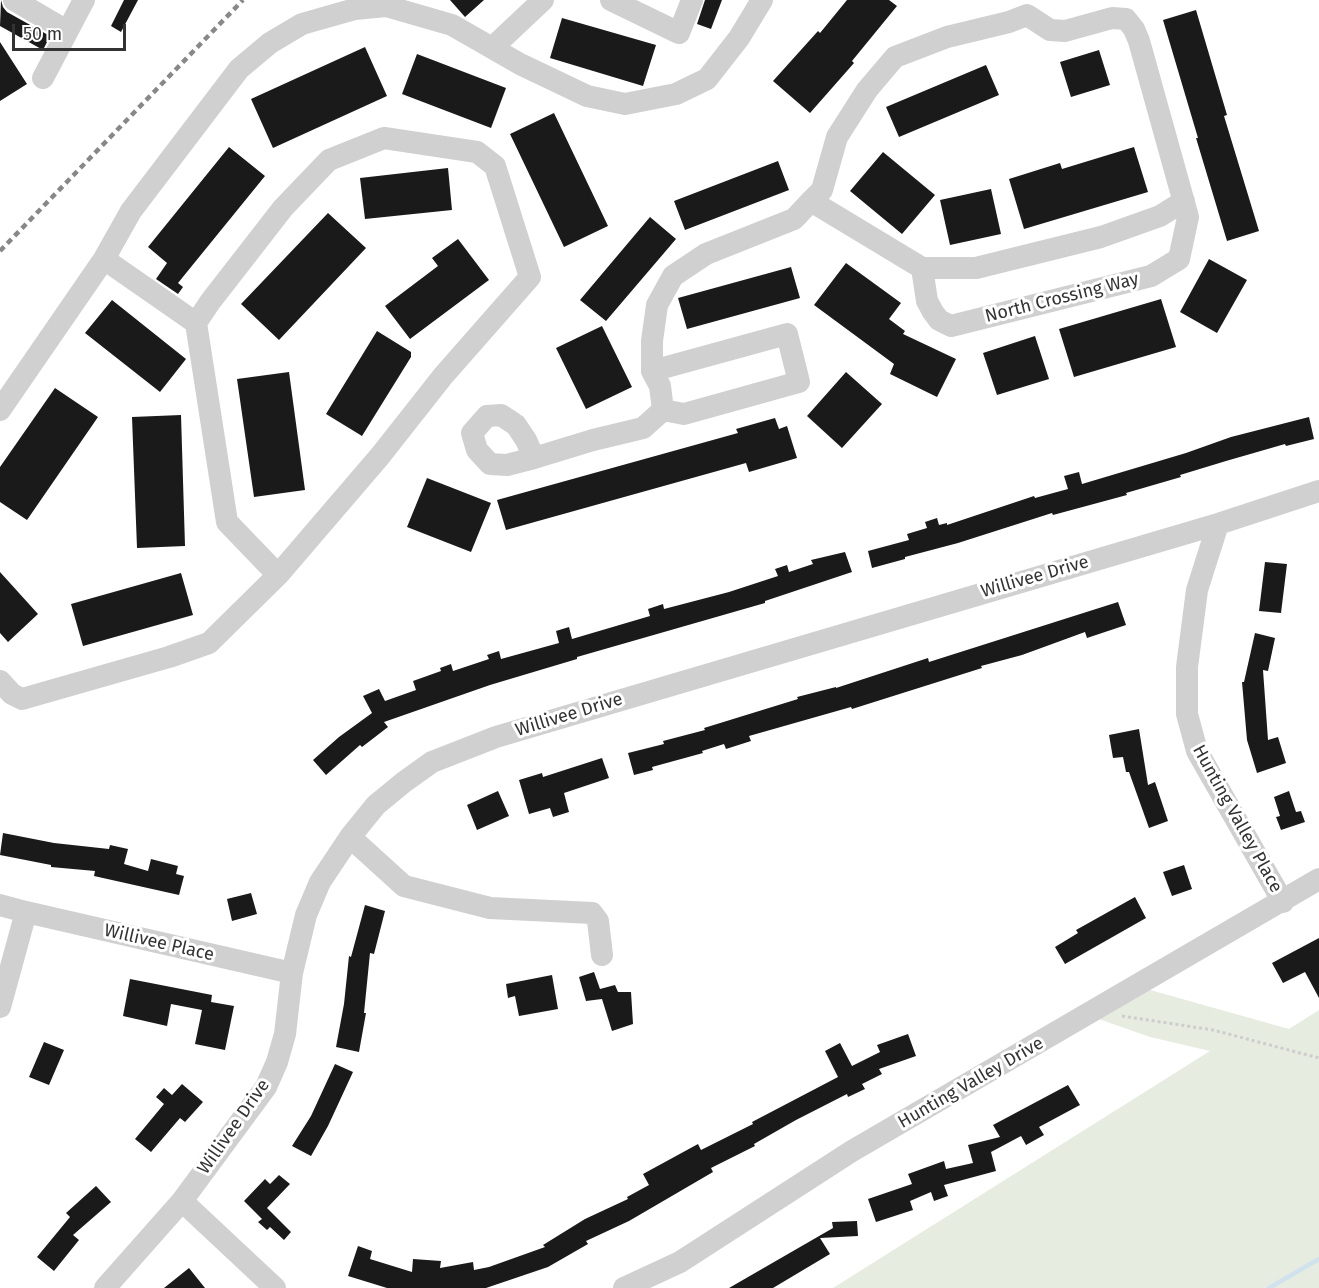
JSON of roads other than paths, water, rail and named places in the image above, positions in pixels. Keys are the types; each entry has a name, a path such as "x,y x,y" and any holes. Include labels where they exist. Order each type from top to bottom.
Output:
{"street":[{"path":"14,0 67,31"},
{"path":"43,78 84,0"},
{"path":"492,48 543,0"},
{"path":"611,0 679,33 692,0"},
{"path":"0,410 104,259 131,211 239,69 270,43 302,24 355,9 386,6 452,25 520,64 587,96 625,104 676,94 707,79 739,38 762,0"},
{"name":"North Crossing Way","path":"663,410 660,386 652,371 652,342 657,305 673,276 706,254 794,219 822,189 837,136 867,90 895,57 947,37 1009,22 1027,7 1050,30 1065,31 1112,18 1126,19 1134,29 1139,41 1188,217 1179,259 1151,276 951,326 939,320 927,301 922,268"},
{"path":"0,681 12,694 22,699 169,657 209,643 278,575 380,456 443,376 530,277 495,166 477,152 384,138 328,160 283,208 196,323 227,522 278,575"},
{"path":"811,201 922,268 976,268 1101,237 1160,216 1184,201"},
{"path":"104,259 196,323"},
{"path":"534,458 643,428 663,410 684,414 799,382 788,334 652,371"},
{"name":"Willivee Drive","path":"105,1288 182,1201 266,1087 277,1062 285,1034 292,973 306,915 320,882 350,837 376,805 432,762 496,737 1218,524 1319,491"},
{"name":"Hunting Valley Place","path":"1218,524 1197,590 1187,667 1187,714 1197,751 1283,902"},
{"path":"350,837 404,886 490,908 591,913 598,921 602,955"},
{"name":"Hunting Valley Drive","path":"624,1288 680,1262 852,1151 1319,879"},
{"name":"Willivee Place","path":"0,904 26,912 292,973"},
{"path":"0,1007 26,912"},
{"path":"182,1201 275,1288"}],"waterway":[{"path":"1269,1288 1319,1259"}],"railway":[{"path":"0,251 243,0"}]}
